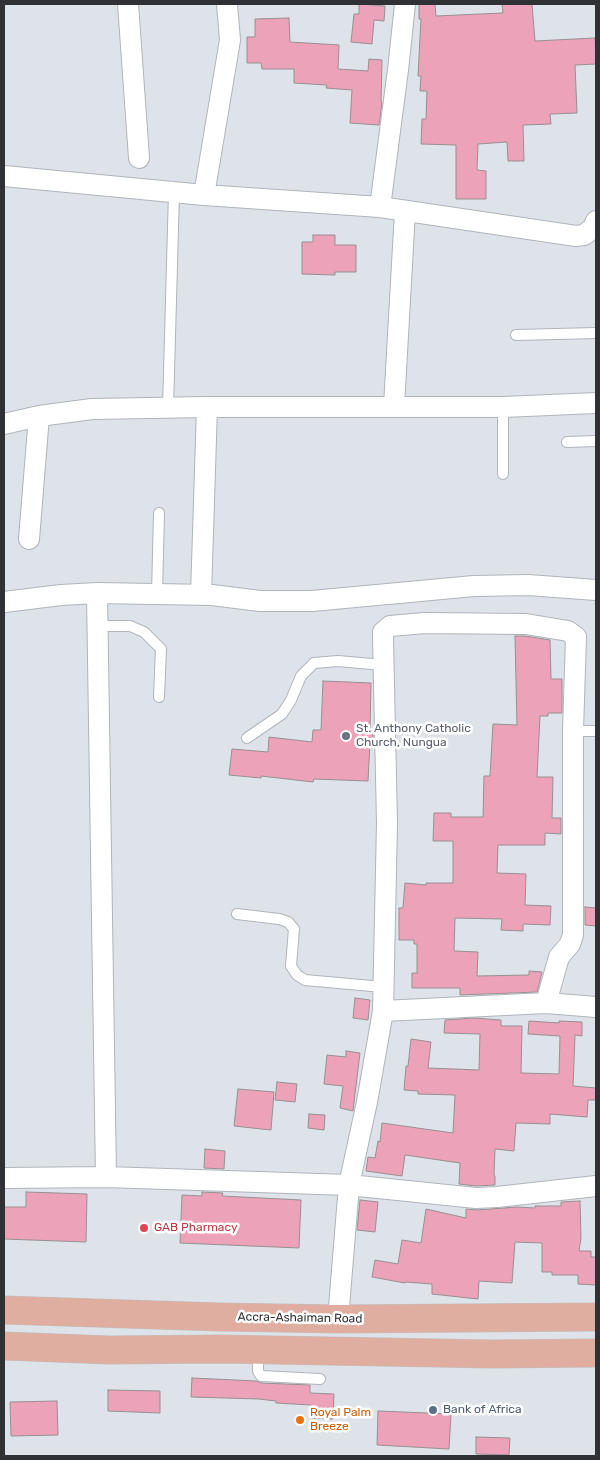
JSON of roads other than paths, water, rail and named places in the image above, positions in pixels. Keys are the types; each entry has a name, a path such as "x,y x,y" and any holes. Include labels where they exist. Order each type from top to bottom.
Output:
{"main road":[{"name":"Accra-Ashaiman Road","path":"4,1310 219,1318 596,1317"},
{"path":"4,1346 109,1350 258,1350 491,1354 596,1353"}],"street":[{"path":"128,4 139,158"},
{"path":"204,195 230,40 227,4"},
{"path":"380,207 405,4"},
{"path":"4,176 204,195 380,207 576,236 584,235 595,227"},
{"path":"394,406 405,210"},
{"path":"4,424 40,416 92,409 207,406 503,406 596,403"},
{"path":"201,594 207,406"},
{"path":"29,539 40,416"},
{"path":"4,602 97,593 201,594 260,600 312,601 474,586 528,585 596,590"},
{"path":"97,593 106,1177"},
{"path":"338,1319 349,1185 383,1011 387,823 383,632 390,626 424,623 526,624 568,631 576,637 573,731 572,935 570,944 559,958 546,1003"},
{"path":"383,1011 546,1003 596,1007"},
{"path":"4,1178 106,1177 349,1185 476,1198 596,1186"}],"lane":[{"path":"168,408 174,192"},
{"path":"516,334 596,333"},
{"path":"503,406 503,474"},
{"path":"567,442 596,441"},
{"path":"157,594 159,513"},
{"path":"98,626 130,626 144,632 161,649 159,697"},
{"path":"247,738 282,714 291,700 301,676 314,663 338,661 383,665"},
{"path":"573,731 596,731"},
{"path":"237,914 279,919 288,922 294,928 291,966 297,975 305,980 384,987"},
{"path":"258,1350 258,1371 261,1376 320,1380"}],"place":[{"name":"St. Anthony Catholic Church, Nungua","path":"346,736"},
{"name":"GAB Pharmacy","path":"144,1228"},
{"name":"Bank of Africa","path":"433,1410"},
{"name":"Royal Palm Breeze","path":"300,1420"}]}
